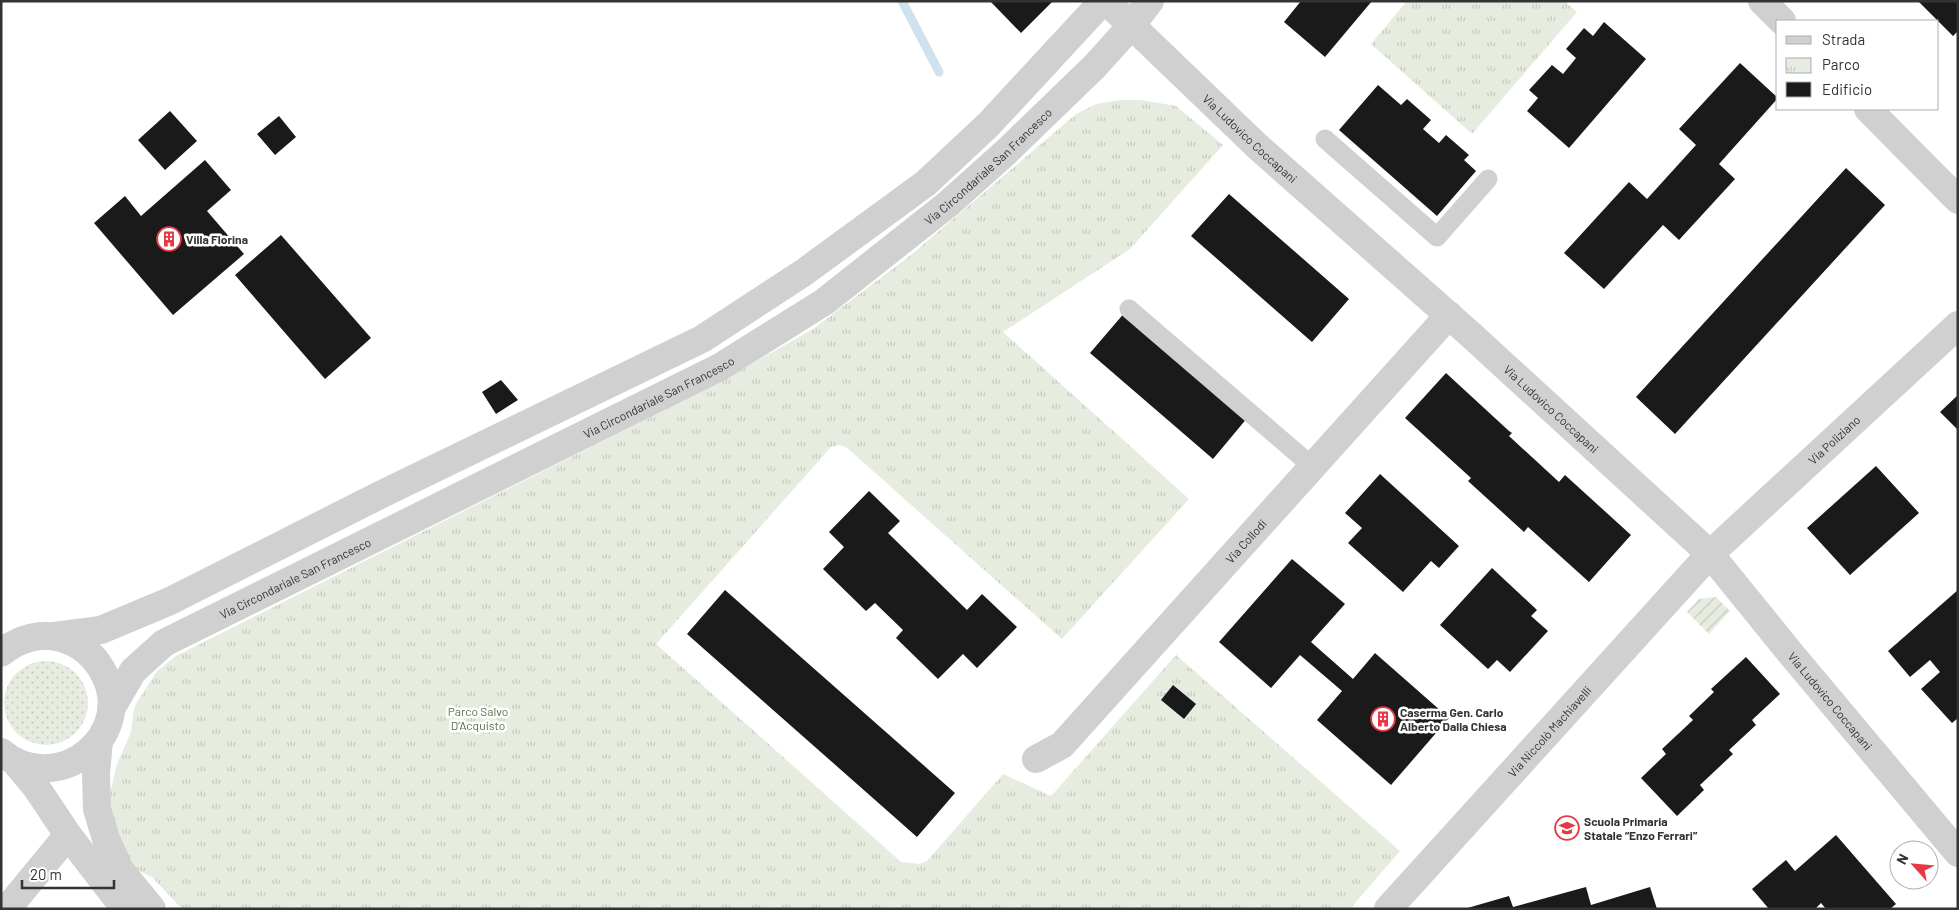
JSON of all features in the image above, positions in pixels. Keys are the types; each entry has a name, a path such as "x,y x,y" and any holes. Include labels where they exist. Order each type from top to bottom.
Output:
{"street":[{"name":"Via Ludovico Coccapani","path":"1104,1 1272,160 1450,316 1710,554 1792,655 1958,852"},
{"path":"1,653 14,644 34,637 101,630 170,601 382,494 702,339 803,273 926,183 989,124 1104,1"},
{"name":"Via Circondariale San Francesco","path":"111,709 133,671 164,643 720,367 824,302 948,204 1005,153 1094,66 1131,26 1150,1"},
{"path":"1762,1 1781,20"},
{"path":"1869,110 1958,200"},
{"name":"Via Collodi","path":"1036,759 1062,744 1450,316"},
{"name":"Via Poliziano","path":"1710,554 1958,325"},
{"name":"Via Niccolò Machiavelli","path":"1388,909 1710,554"},
{"path":"8,757 40,769 66,766 84,756 99,741 107,725 111,709 111,692 106,676 97,661 85,649 70,641 54,636"},
{"path":"99,741 96,773 97,809 106,839 120,870 152,909"},
{"path":"8,757 36,787 68,835 125,909"},
{"path":"6,909 68,835"}],"lane":[{"path":"1325,139 1437,237 1488,179"},
{"path":"1129,309 1313,467"}],"green space":[{"path":"1407,1 1564,1 1577,12 1472,134 1371,44"},
{"name":"Parco Salvo D’Acquisto","path":"1120,100 1141,100 1176,106 1223,145 1130,249 1003,332 1189,499 1062,639 846,447 839,445 831,447 656,644 901,862 919,864 927,861 1003,774 1051,796 1176,655 1400,851 1350,909 182,909 152,877 137,870 129,860 112,821 110,794 117,764 131,732 134,709 137,702 157,671 176,656 720,382 813,329 911,255 1076,114 1096,104"},
{"path":"1716,597 1730,611 1709,634 1687,612 1699,599"},
{"path":"46,661 62,664 76,673 85,687 88,703 85,719 76,733 62,742 46,745 30,742 16,733 7,719 4,703 7,687 16,673 30,664"}],"building":[{"path":"990,1 1053,1 1021,33"},
{"path":"1301,1 1372,1 1325,57 1284,22"},
{"path":"1918,1 1958,1 1958,31 1953,36"},
{"path":"1604,22 1646,59 1569,148 1527,111 1538,98 1529,90 1552,65 1563,74 1576,58 1566,49 1584,28 1593,36"},
{"path":"1740,63 1776,96 1776,100 1719,164 1735,179 1679,240 1663,225 1604,289 1564,253 1629,182 1647,199 1696,145 1679,129"},
{"path":"1378,85 1401,105 1407,99 1431,120 1423,129 1439,143 1446,135 1469,155 1464,160 1476,171 1437,216 1339,130"},
{"path":"170,111 197,141 165,170 138,140"},
{"path":"279,116 296,137 275,155 257,134"},
{"name":"Villa Florina","path":"205,160 231,190 207,211 244,254 173,315 94,223 125,196 141,216"},
{"path":"1846,168 1885,205 1675,434 1636,397"},
{"path":"1229,194 1349,299 1312,342 1191,236"},
{"path":"281,235 371,338 325,379 235,275"},
{"path":"1126,311 1248,417 1213,459 1090,353"},
{"path":"1446,373 1512,433 1509,436 1559,482 1565,475 1631,535 1589,582 1528,527 1524,532 1468,481 1471,478 1405,418"},
{"path":"501,380 518,400 496,414 482,392"},
{"path":"1958,395 1958,430 1940,412"},
{"path":"1876,466 1919,513 1850,575 1807,528"},
{"path":"1380,474 1459,546 1439,568 1431,561 1403,592 1348,543 1362,528 1345,513"},
{"path":"869,491 900,521 888,533 967,610 982,594 1017,627 977,668 963,654 938,679 896,638 903,630 875,603 866,611 823,569 844,547 829,532"},
{"path":"1292,559 1345,604 1311,642 1353,679 1375,653 1449,718 1391,785 1317,720 1342,691 1300,655 1271,688 1219,642"},
{"path":"1492,568 1537,610 1531,616 1548,631 1510,672 1497,660 1488,669 1440,625"},
{"path":"725,590 955,793 917,837 687,634"},
{"path":"1958,590 1958,718 1952,723 1921,689 1940,672 1930,660 1910,677 1888,651"},
{"path":"1746,657 1780,694 1752,720 1756,725 1729,750 1733,754 1700,785 1704,790 1677,816 1641,778 1666,754 1662,749 1693,720 1689,716 1714,692 1711,689"},
{"path":"1173,685 1196,704 1184,719 1161,700"},
{"path":"1836,835 1896,904 1890,909 1826,909 1821,903 1815,909 1769,909 1752,889 1786,860 1795,871"},
{"path":"1586,887 1591,905 1650,887 1657,909 1464,909 1509,896 1513,907"}],"waterway":[{"path":"902,1 939,72"}],"place":[{"name":"Villa Florina","path":"169,239"},
{"name":"Caserma Gen. Carlo Alberto Dalla Chiesa","path":"1383,719"},
{"name":"Scuola Primaria Statale “Enzo Ferrari”","path":"1567,828"}]}
